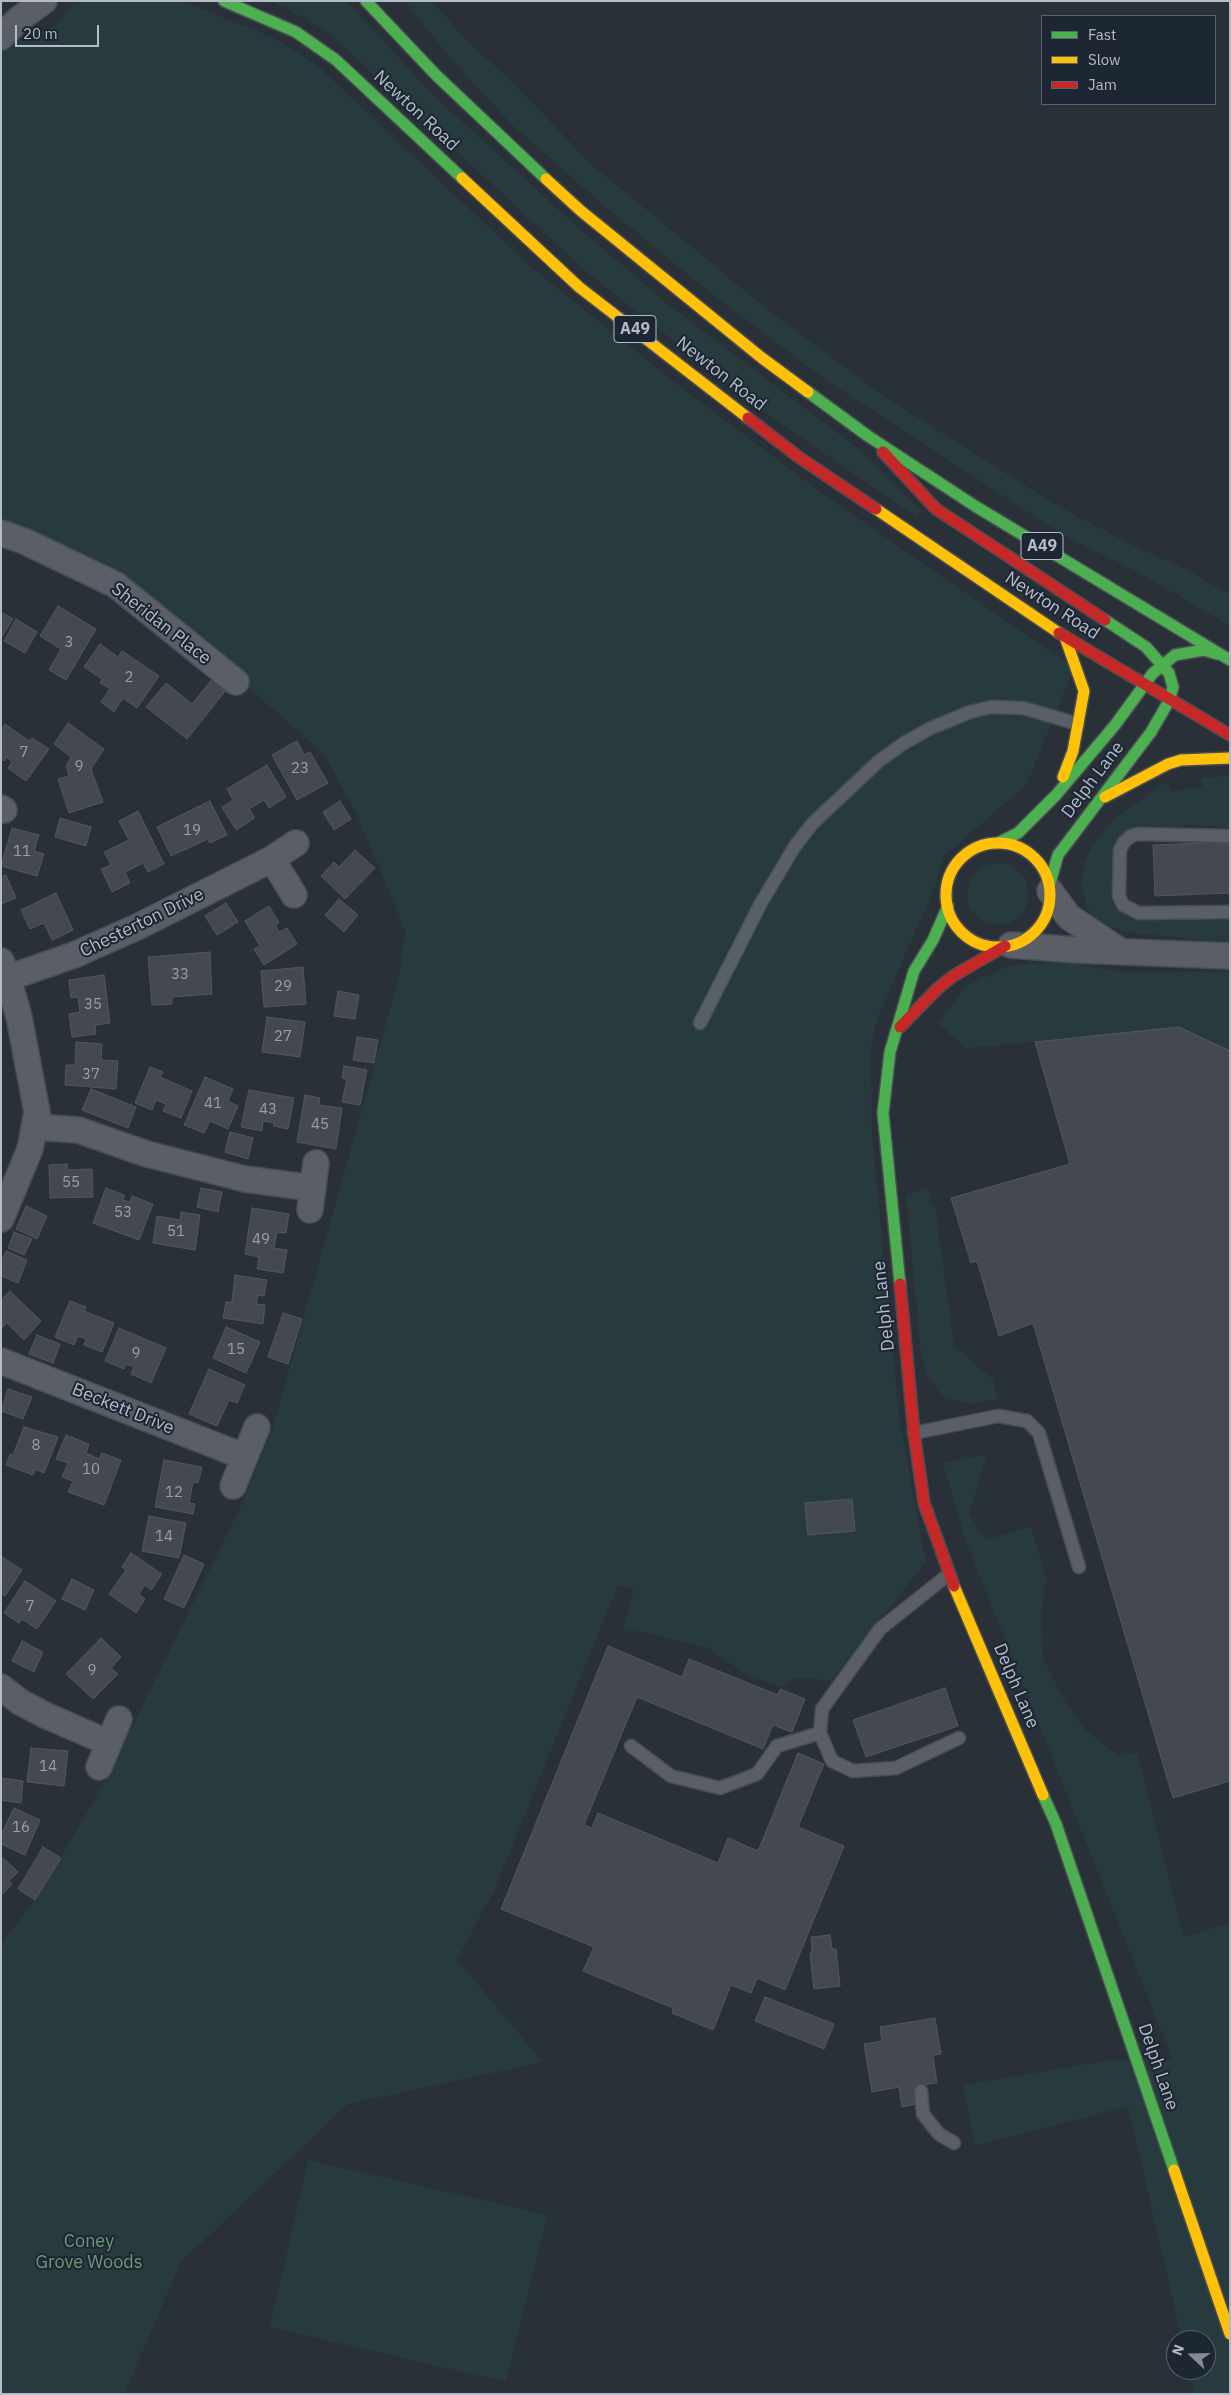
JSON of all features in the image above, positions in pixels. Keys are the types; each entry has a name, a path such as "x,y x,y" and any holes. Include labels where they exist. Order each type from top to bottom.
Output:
{"street":[{"path":"1,37 44,1"},
{"name":"Newton Road","path":"224,1 274,21 317,46 343,67 579,287 800,458 1065,637 1169,701 1230,735"},
{"name":"A49","path":"366,1 442,82 581,211 762,358 868,436 975,506 1217,654 1230,660"},
{"path":"868,436 936,509 1146,647 1170,673 1173,687 1169,701"},
{"name":"Sheridan Place","path":"1,533 24,541 116,585 236,682"},
{"path":"1056,795 1073,751 1084,691 1065,637"},
{"name":"Delph Lane","path":"1000,842 1018,833 1056,795 1152,673 1175,655 1204,650 1217,654"},
{"name":"Delph Lane","path":"1050,887 1058,855 1151,732 1169,701"},
{"path":"1098,801 1168,764 1181,760 1230,758"},
{"path":"1120,951 1069,917 1050,887 1045,870 1037,859 1014,844 1000,842 984,844 970,851 958,861 950,875 946,890 948,906 953,921 963,933 975,942 990,946 1230,956"},
{"name":"Chesterton Drive","path":"1,1218 24,1168 36,1127 35,1098 10,1019 5,969 74,955 138,927 272,859 296,843"},
{"path":"272,859 294,895"},
{"path":"1008,946 1028,938 1040,925 1048,909 1050,887"},
{"name":"Delph Lane","path":"948,906 933,940 914,971 890,1052 883,1113 914,1433 924,1503 949,1574 1056,1824 1230,2334"},
{"name":"Delph Lane","path":"897,1030 937,989 954,976 1008,946"},
{"path":"36,1127 78,1130 147,1154 245,1179 311,1199 316,1163"},
{"name":"Beckett Drive","path":"1,1361 244,1458"},
{"path":"233,1486 257,1426"},
{"path":"1,1687 20,1702 109,1743"},
{"path":"99,1767 119,1719"}],"lane":[{"path":"700,1023 761,903 795,846 813,823 878,761 930,728 970,712 991,707 1023,708 1078,724"},
{"path":"1230,836 1138,834 1131,836 1124,842 1120,850 1119,896 1123,905 1139,914 1230,912"},
{"path":"914,1433 998,1416 1027,1421 1039,1433 1079,1566"},
{"path":"949,1574 880,1629 822,1709 820,1733 832,1761 853,1771 896,1768 959,1738"},
{"path":"631,1746 671,1776 720,1788 757,1774 777,1746 820,1733"},
{"path":"921,2091 923,2114 939,2134 954,2143"}],"green space":[{"name":"Coney Grove Woods","path":"80,1 181,1 272,37 299,53 321,69 530,266 674,382 823,494 1074,668 1027,784 944,856 935,886 877,1020 871,1048 872,1135 900,1424 926,1562 831,1681 794,1677 785,1687 752,1678 706,1647 623,1628 634,1590 618,1585 494,1891 457,1960 543,2062 348,2104 181,2262 124,2394 1,2394 1,1944 41,1892 106,1779 241,1506 273,1427 400,973 405,930 357,815 324,754 188,634 122,579 1,518 1,42 56,26 74,3"},
{"path":"271,1 347,1 432,94 574,224 669,305 856,447 921,511 916,517 767,414 590,275 327,31"},
{"path":"404,1 432,1 464,38 508,78 591,164 773,314 881,394 1051,502 1130,544 1188,570 1230,595 1230,626 1136,571 1063,535 823,378 712,294 609,210 512,125 446,53"},
{"path":"1230,776 1230,827 1191,825 1144,829 1124,834 1113,853 1115,892 1121,910 1134,918 1230,918 1230,943 1126,932 1103,924 1087,909 1082,887 1084,863 1093,845 1114,819 1167,781 1171,792 1203,786 1200,778"},
{"path":"992,863 1004,863 1020,872 1027,882 1029,894 1027,906 1020,916 1004,925 992,925 981,920 972,911 967,900 967,888 972,877 981,868"},
{"path":"1062,962 1114,971 1230,972 1230,1051 1035,1042 965,1048 938,1023 967,985 1011,965"},
{"path":"929,1187 931,1206 935,1205 954,1346 993,1379 998,1399 972,1404 956,1401 941,1395 926,1373 921,1355 906,1195"},
{"path":"987,1454 969,1514 986,1540 1031,1526 1046,1578 1041,1618 1043,1656 1061,1695 1085,1730 1118,1756 1137,1752 1184,1937 1230,1923 1230,2394 1194,2394 1191,2380 1216,2380 1216,2330 1180,2330 1128,2106 975,2146 963,2085 1111,2060 1173,2060 965,1539 943,1463"},
{"path":"308,2160 548,2215 506,2382 270,2327"}],"building":[{"path":"58,606 96,629 66,680 49,670 61,649 40,636"},
{"path":"1,612 13,619 1,638"},
{"path":"16,619 37,632 25,653 4,641"},
{"path":"100,644 118,657 122,651 159,676 137,708 123,698 114,712 101,702 110,689 100,683 102,679 84,667"},
{"path":"213,678 227,689 187,739 146,707 166,683 192,704"},
{"path":"68,723 104,749 91,769 103,802 69,813 58,779 69,776 66,766 71,757 54,744"},
{"path":"5,724 29,741 32,738 49,749 26,781 8,768 12,762 6,757 4,761 1,759 1,730"},
{"path":"297,741 304,755 310,752 328,783 297,800 272,755"},
{"path":"267,765 286,797 269,808 264,800 249,809 255,818 236,830 222,807 233,800 227,789"},
{"path":"210,801 227,835 210,843 208,839 171,856 157,827"},
{"path":"340,801 351,819 334,830 323,812"},
{"path":"138,811 164,864 148,872 143,863 125,872 130,883 112,892 101,869 111,865 104,852 129,840 119,821"},
{"path":"60,818 91,827 86,846 55,837"},
{"path":"12,828 39,835 34,851 44,854 37,876 1,866"},
{"path":"1230,842 1230,893 1155,896 1153,845"},
{"path":"355,850 375,868 345,899 321,876 334,862 339,867"},
{"path":"6,875 16,898 1,904 1,877"},
{"path":"56,893 73,930 52,940 44,923 30,929 21,910"},
{"path":"339,899 358,915 344,932 325,915"},
{"path":"226,903 238,922 217,935 205,916"},
{"path":"269,906 279,923 275,925 279,932 287,928 297,944 264,965 254,949 260,946 245,921"},
{"path":"210,952 212,994 172,997 172,1004 152,1005 148,957"},
{"path":"303,967 306,1004 264,1007 261,971"},
{"path":"104,975 110,1023 95,1025 96,1034 72,1037 69,1014 80,1012 78,997 71,998 69,980"},
{"path":"338,991 359,995 355,1019 334,1016"},
{"path":"267,1017 305,1022 300,1057 262,1052"},
{"path":"1179,1027 1230,1051 1230,1781 1173,1798 1033,1323 999,1336 977,1261 971,1263 951,1198 1070,1164 1035,1042"},
{"path":"357,1037 378,1040 374,1063 353,1060"},
{"path":"76,1042 102,1044 101,1060 118,1061 116,1089 65,1085 66,1065 75,1065"},
{"path":"344,1066 367,1070 360,1105 342,1102 347,1079 342,1078"},
{"path":"150,1067 163,1072 160,1077 192,1091 181,1118 163,1111 166,1104 156,1100 152,1110 135,1103"},
{"path":"205,1077 233,1089 228,1101 238,1106 228,1129 210,1121 204,1133 184,1125"},
{"path":"91,1089 136,1107 128,1128 82,1110"},
{"path":"249,1090 294,1098 288,1129 273,1126 274,1123 263,1121 262,1131 241,1127"},
{"path":"305,1095 320,1098 319,1105 342,1108 336,1149 297,1142"},
{"path":"230,1132 253,1138 248,1159 225,1152"},
{"path":"67,1164 68,1170 92,1169 93,1197 50,1198 49,1165"},
{"path":"106,1188 124,1195 123,1200 130,1202 132,1196 153,1204 139,1240 93,1223"},
{"path":"201,1188 222,1192 218,1212 197,1207"},
{"path":"26,1206 47,1216 37,1239 16,1229"},
{"path":"252,1208 289,1214 286,1233 277,1232 274,1248 287,1250 283,1273 257,1269 259,1257 245,1254"},
{"path":"181,1212 200,1215 195,1250 153,1243 157,1216 180,1220"},
{"path":"14,1232 32,1239 24,1255 8,1248"},
{"path":"6,1251 27,1260 18,1283 1,1276 1,1263"},
{"path":"235,1275 267,1280 264,1296 258,1295 256,1304 265,1305 263,1324 223,1318 226,1302 232,1302"},
{"path":"10,1291 41,1321 24,1340 7,1323 1,1329 1,1300"},
{"path":"70,1301 86,1307 84,1311 114,1323 102,1352 84,1345 86,1339 78,1336 74,1345 55,1337"},
{"path":"283,1313 302,1319 288,1364 268,1357"},
{"path":"226,1327 260,1342 246,1373 213,1358"},
{"path":"119,1328 166,1348 151,1383 131,1374 134,1367 126,1364 124,1369 105,1361"},
{"path":"37,1335 60,1344 53,1363 29,1354"},
{"path":"209,1369 245,1385 237,1403 229,1400 217,1426 189,1414"},
{"path":"8,1389 32,1397 23,1419 1,1411"},
{"path":"24,1427 58,1437 44,1473 35,1469 33,1475 6,1465 10,1454 13,1455"},
{"path":"66,1435 89,1444 86,1453 99,1459 102,1453 121,1460 104,1505 68,1492 73,1481 62,1477 68,1463 56,1459"},
{"path":"164,1460 202,1467 198,1483 193,1482 189,1503 195,1504 193,1514 155,1507"},
{"path":"852,1499 855,1531 808,1535 805,1503"},
{"path":"149,1516 186,1523 179,1558 142,1551"},
{"path":"131,1553 162,1574 151,1590 145,1585 139,1594 145,1599 136,1613 109,1594 126,1570 122,1567"},
{"path":"184,1555 204,1564 184,1608 164,1599"},
{"path":"1,1556 22,1570 5,1596 1,1593"},
{"path":"72,1579 94,1590 85,1610 62,1599"},
{"path":"25,1581 56,1601 37,1629 22,1619 19,1623 4,1613"},
{"path":"101,1638 121,1657 111,1668 118,1674 93,1699 66,1674"},
{"path":"22,1641 43,1652 34,1672 12,1661"},
{"path":"608,1646 682,1677 689,1659 778,1695 780,1689 805,1699 792,1732 773,1725 763,1749 637,1697 584,1825 592,1828 598,1813 718,1863 728,1838 758,1851 798,1753 824,1764 798,1827 844,1846 785,1990 757,1978 751,1993 731,1985 713,2030 672,2013 673,2008 583,1971 594,1947 501,1909"},
{"path":"945,1688 958,1726 866,1757 853,1720"},
{"path":"31,1748 68,1751 64,1786 27,1782"},
{"path":"1,1778 23,1781 21,1803 1,1800"},
{"path":"14,1808 40,1820 25,1855 1,1844 1,1835"},
{"path":"43,1847 61,1858 35,1900 18,1889"},
{"path":"1,1856 18,1872 9,1881 12,1884 1,1896"},
{"path":"830,1935 832,1949 836,1949 840,1986 814,1989 810,1953 812,1952 811,1937"},
{"path":"765,1997 834,2024 824,2049 755,2021"},
{"path":"935,2018 941,2054 933,2055 937,2083 913,2086 916,2104 902,2107 899,2087 872,2092 864,2044 882,2041 880,2027"}],"traffic: fast":[{"path":"224,1 296,32 336,60 462,178"},
{"path":"366,1 436,75 546,179"},
{"path":"808,392 868,436 975,506 1230,660"},
{"path":"1050,883 1058,855 1151,732 1169,701 1173,687 1169,673 1146,647 1105,620"},
{"path":"1000,842 1018,833 1056,795 1115,725 1153,673 1175,655 1204,650 1217,654"},
{"path":"900,1284 883,1113 890,1052 914,971 933,940 948,906"},
{"path":"1043,1795 1056,1824 1174,2170"}],"traffic: slow":[{"path":"462,178 579,287 748,418"},
{"path":"546,179 581,211 762,358 808,392"},
{"path":"876,509 1059,633"},
{"path":"1063,777 1073,751 1084,691 1065,637"},
{"path":"1105,797 1168,764 1181,760 1230,758"},
{"path":"998,843 1018,847 1035,858 1046,875 1050,895 1046,915 1035,932 1018,943 998,947 978,943 961,932 950,915 946,895 950,875 961,858 978,847 998,843"},
{"path":"954,1586 1043,1795"},
{"path":"1174,2170 1230,2334"}],"traffic: jam":[{"path":"748,418 800,458 876,509"},
{"path":"883,452 936,509 1105,620"},
{"path":"1059,633 1230,735"},
{"path":"900,1027 937,989 953,976 1005,946"},
{"path":"900,1284 914,1433 924,1503 954,1586"}]}
